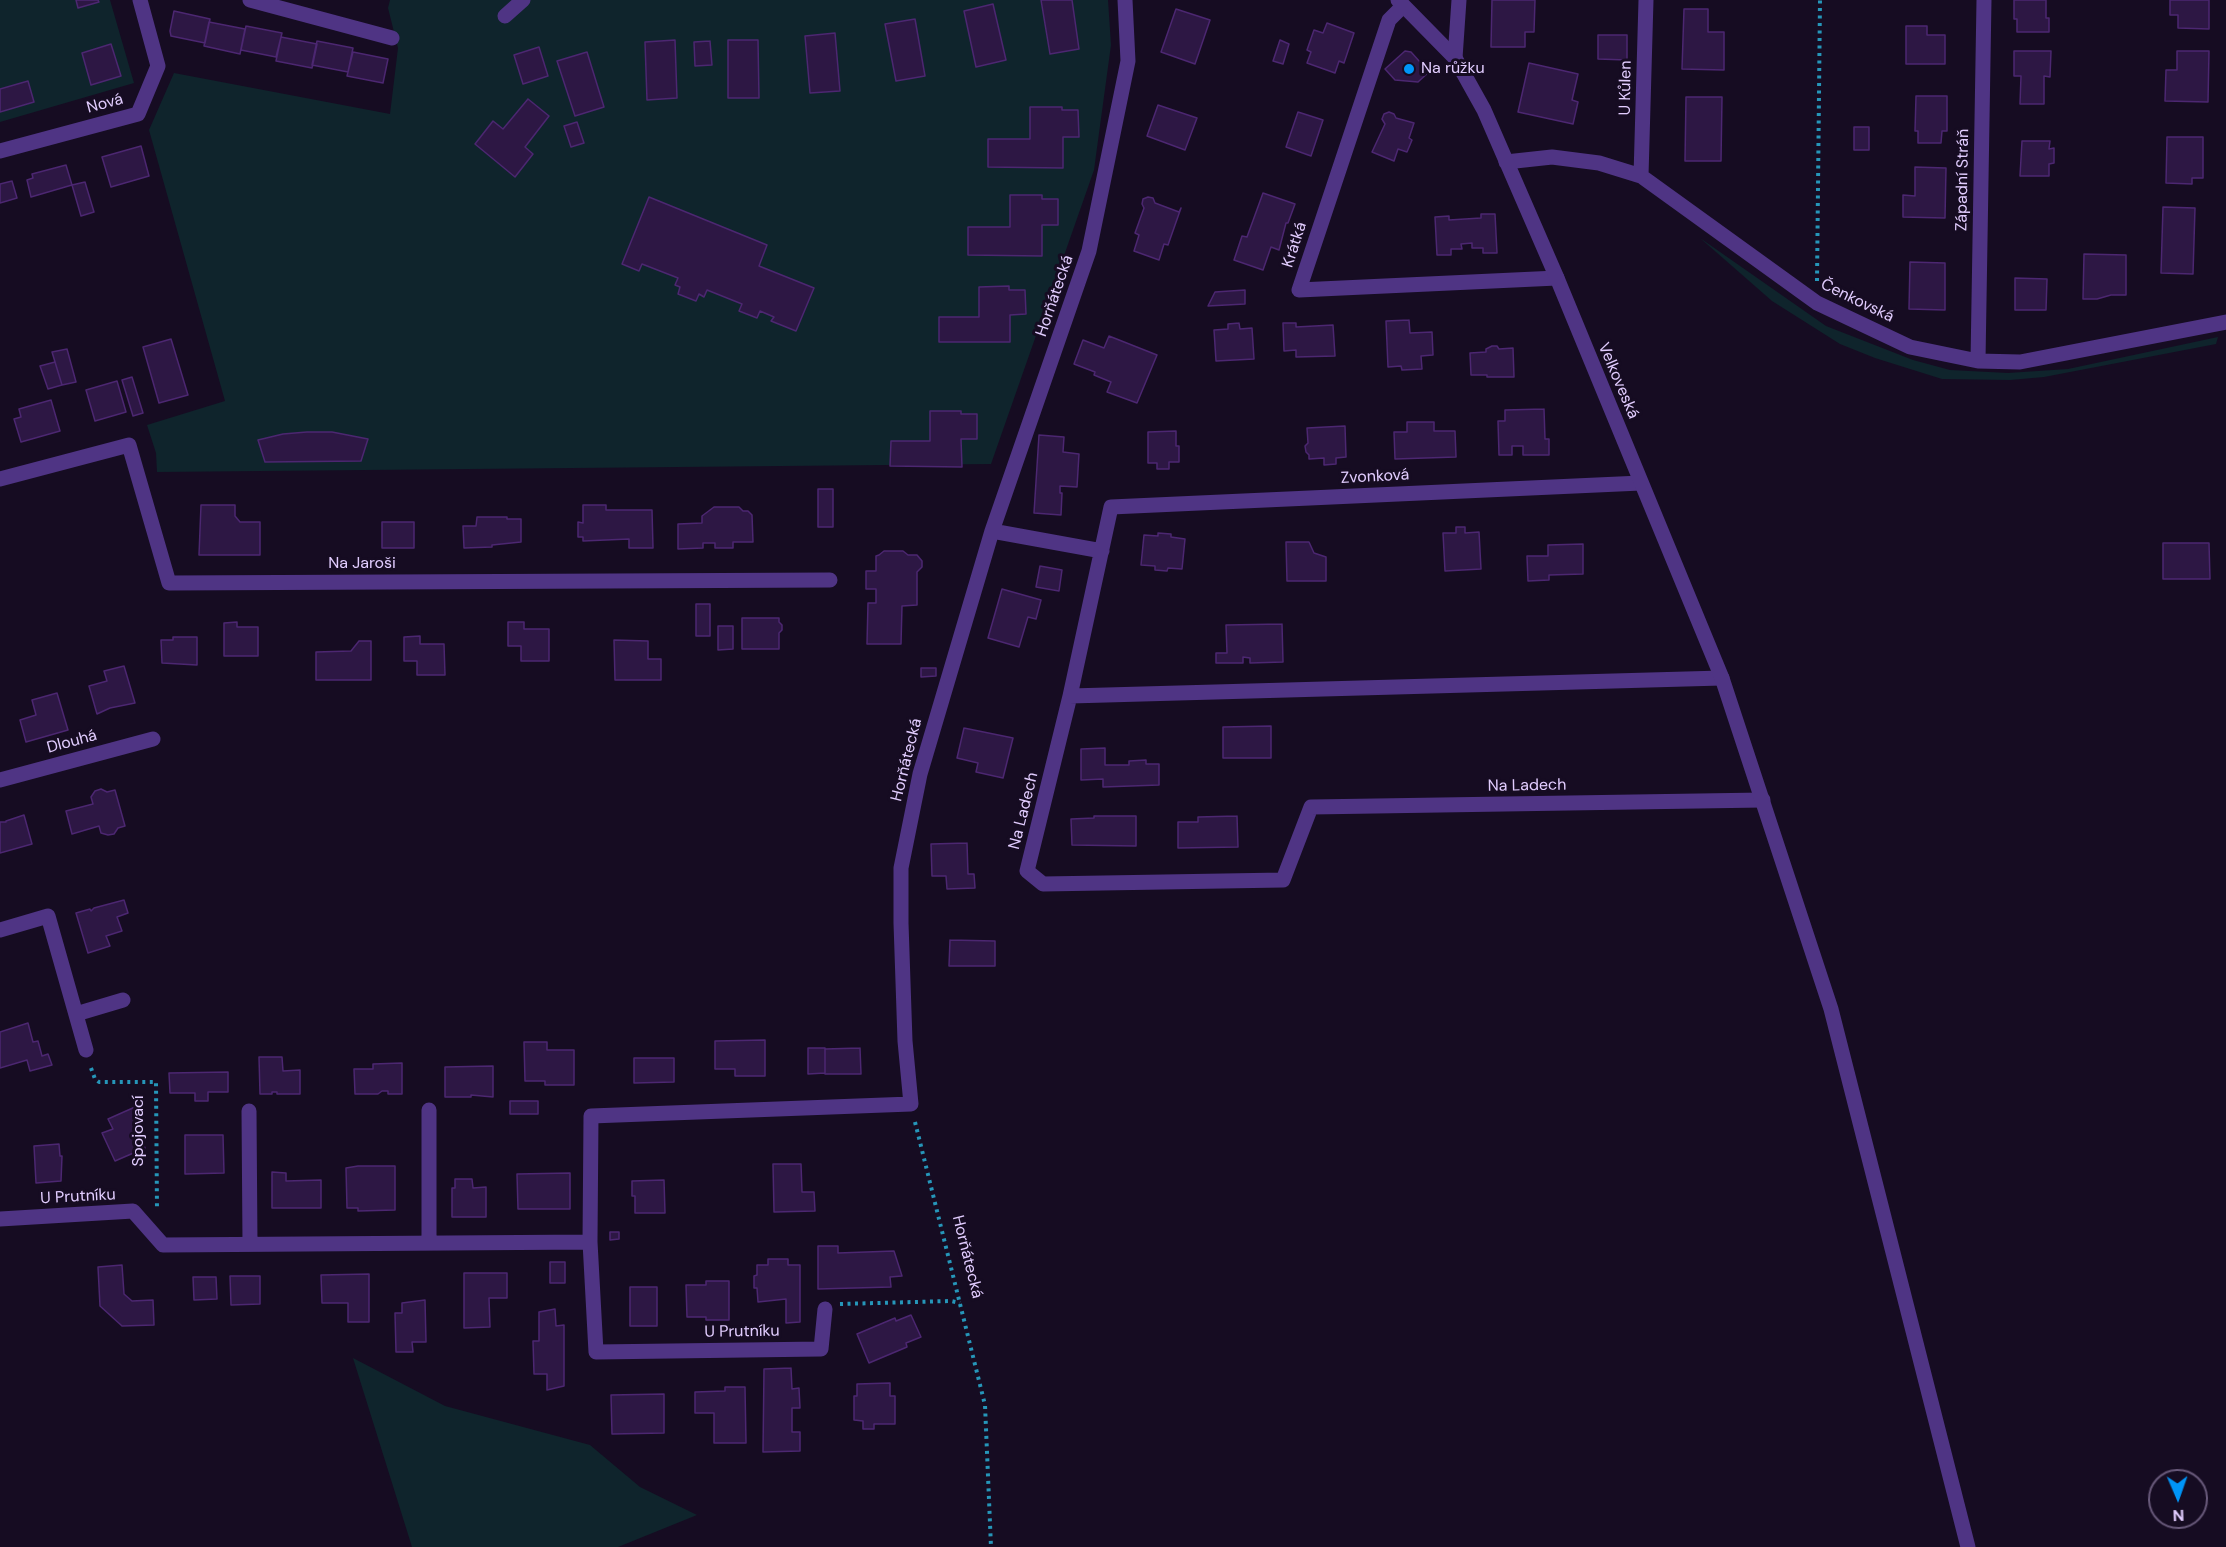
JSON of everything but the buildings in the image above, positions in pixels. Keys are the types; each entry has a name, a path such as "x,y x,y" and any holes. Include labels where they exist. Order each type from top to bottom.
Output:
{"street":[{"name":"Nová","path":"0,151 138,114 158,66 140,0"},
{"path":"250,0 392,38"},
{"path":"505,16 523,0"},
{"name":"Horňátecká","path":"911,1104 905,1041 901,868 920,774 992,531 1089,251 1128,61 1125,0"},
{"path":"1455,58 1459,0"},
{"name":"U Kůlen","path":"1641,176 1646,0"},
{"name":"Západní Stráň","path":"1978,361 1984,0"},
{"name":"Velkoveská","path":"1400,3 1455,58 1484,110 1557,278 1722,678 1831,1009 1968,1547"},
{"name":"Krátká","path":"1400,3 1389,20 1299,290 1557,278"},
{"name":"Čenkovská","path":"1506,162 1552,157 1599,163 1641,176 1817,303 1910,347 1978,361 2020,362 2226,322"},
{"name":"Na Jaroši","path":"0,479 129,445 170,582 830,580"},
{"name":"Zvonková","path":"1102,551 1111,507 1641,483"},
{"path":"992,531 1102,551 1070,696 1722,678"},
{"name":"Na Ladech","path":"1070,696 1028,872 1043,884 1282,880 1311,807 1763,800"},
{"name":"Dlouhá","path":"0,780 153,739"},
{"path":"0,930 48,916 86,1050"},
{"path":"76,1014 123,1000"},
{"name":"U Prutníku","path":"825,1309 821,1349 596,1352 590,1242 591,1116 911,1104"},
{"path":"429,1110 429,1243"},
{"path":"249,1111 250,1244"},
{"name":"U Prutníku","path":"0,1219 133,1211 157,1239"},
{"path":"157,1239 163,1245 590,1242"}],"path":[{"path":"1817,303 1820,0"},
{"name":"Spojovací","path":"86,1050 95,1079 99,1082 156,1082 157,1239"},
{"name":"Horňátecká","path":"911,1104 985,1405 991,1547"},
{"path":"825,1309 828,1304 951,1301 960,1303"}],"shaded area":[{"path":"0,0 110,0 134,83 0,122"},
{"path":"390,0 1108,0 1111,45 1094,170 991,464 157,472 156,453 147,425 225,401 149,130 174,73 390,114 398,48 388,8"},
{"path":"1700,238 1826,326 1913,360 1950,370 2008,373 2068,369 2218,337 2216,344 2044,377 2010,380 1942,379 1875,358 1840,344 1772,301"},
{"path":"353,1358 445,1406 590,1445 640,1487 697,1515 618,1547 412,1547"}],"place":[{"name":"Na růžku","path":"1409,69"}]}
